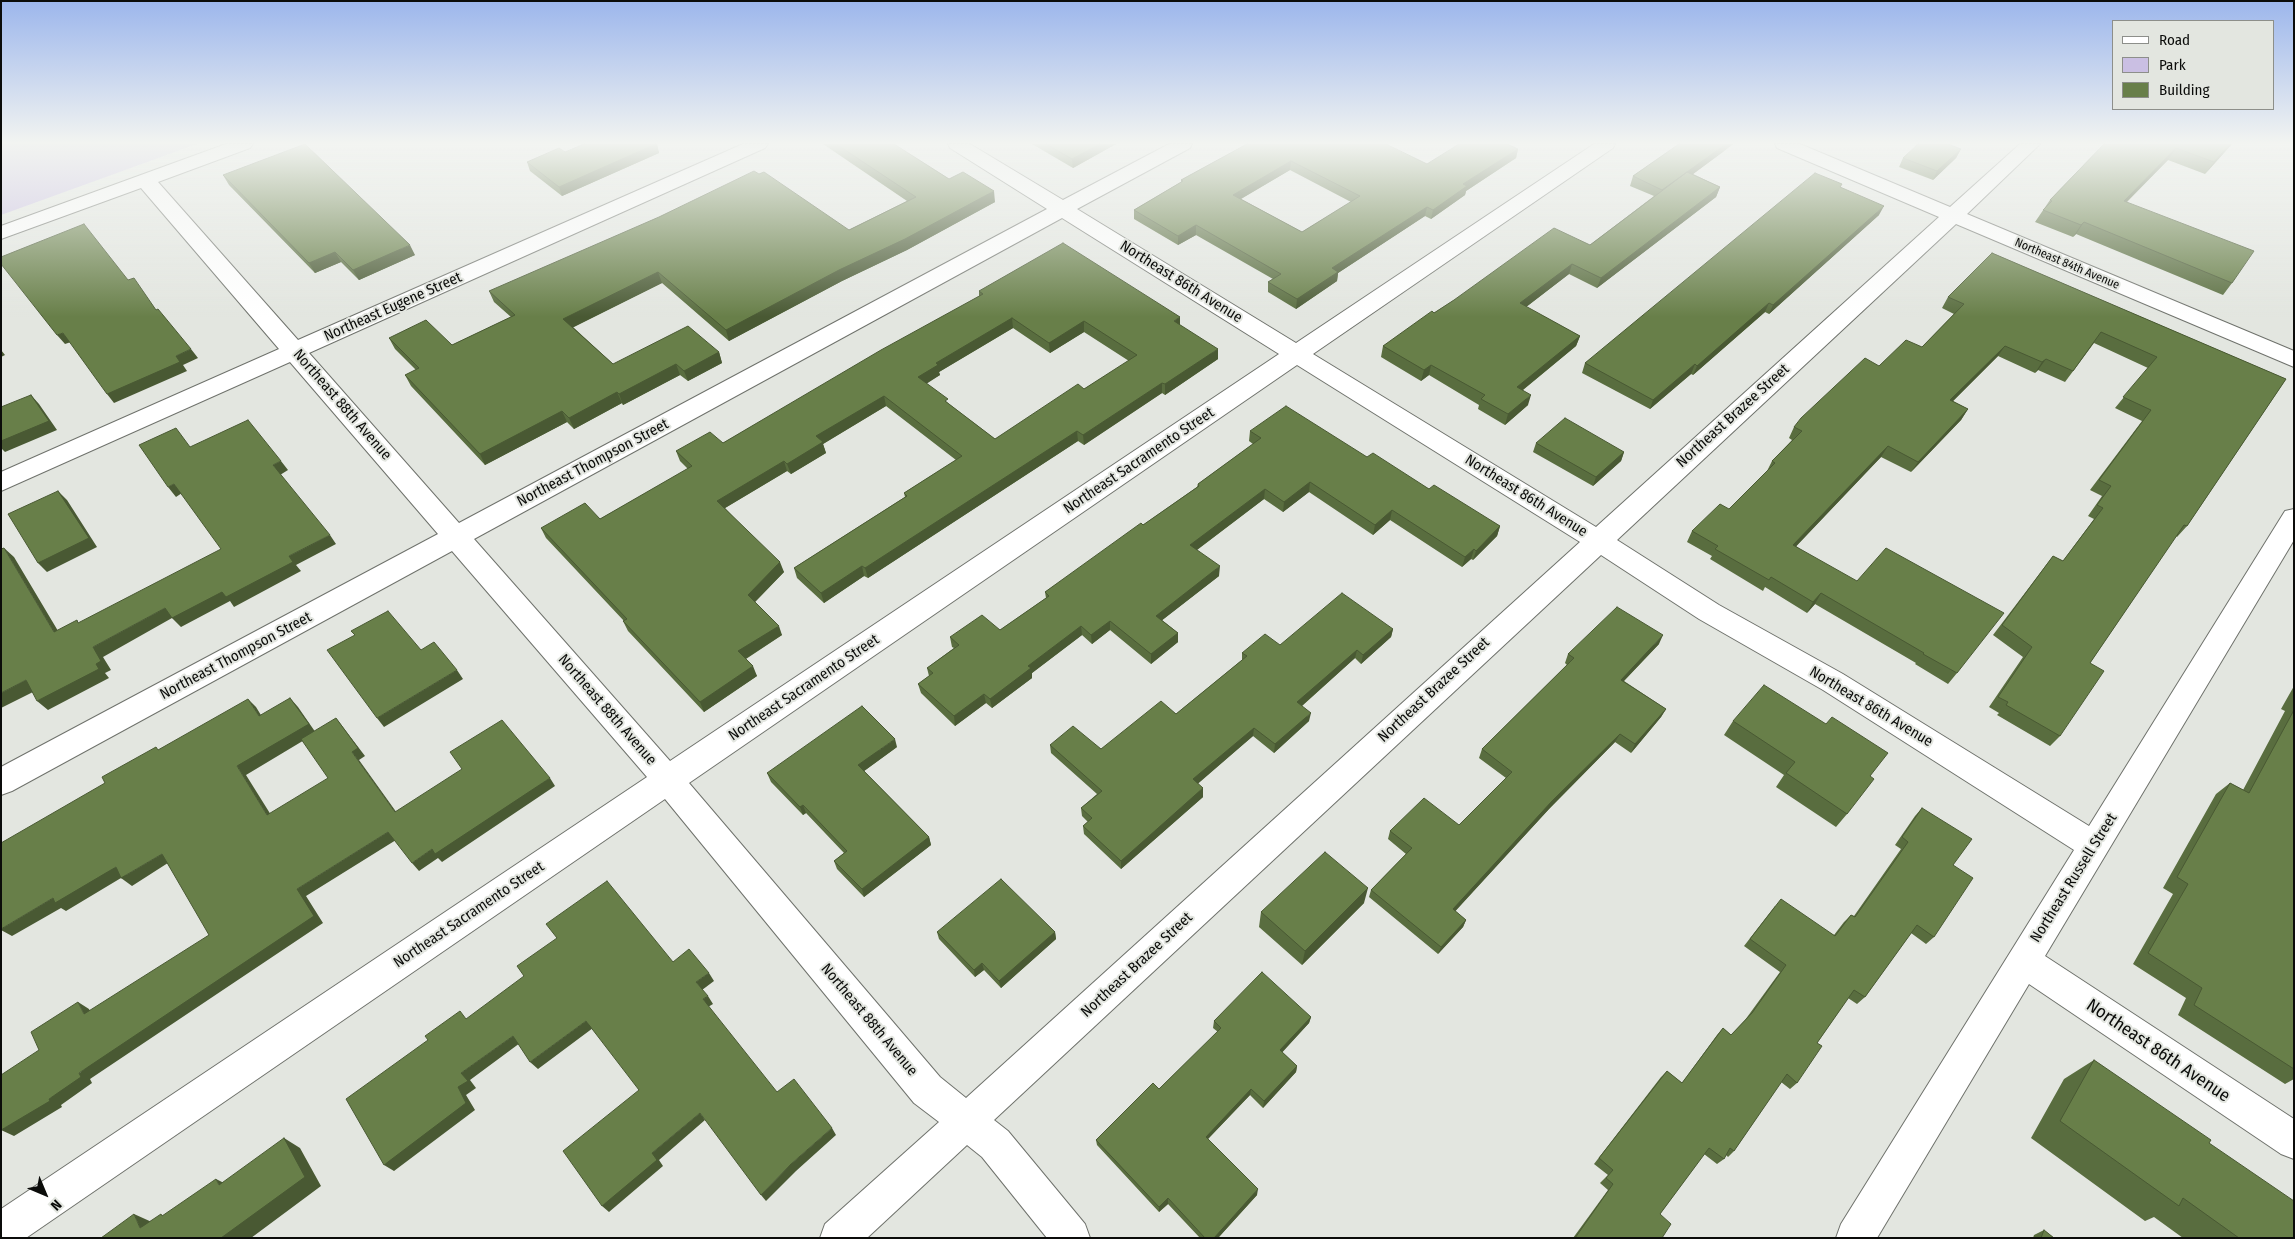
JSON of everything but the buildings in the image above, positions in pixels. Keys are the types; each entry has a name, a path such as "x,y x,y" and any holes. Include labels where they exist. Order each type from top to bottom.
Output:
{"street":[{"path":"1,233 86,202"},
{"name":"Northeast 88th Avenue","path":"164,202 668,780 927,1090 995,1144 1071,1238"},
{"name":"Northeast Eugene Street","path":"1,482 629,202"},
{"name":"Northeast 86th Avenue","path":"1050,202 1297,353 1709,612 1833,682 2095,846"},
{"name":"Northeast Thompson Street","path":"1,782 1075,202"},
{"name":"Northeast Sacramento Street","path":"1,1232 1521,202"},
{"name":"Northeast 84th Avenue","path":"1922,202 2294,360"},
{"name":"Northeast Brazee Street","path":"839,1238 1967,202"},
{"name":"Northeast Russell Street","path":"1855,1238 2294,518"},
{"name":"Northeast 86th Avenue","path":"2023,961 2294,1141"}],"green space":[{"path":"1,202 37,202 1,215"}]}
